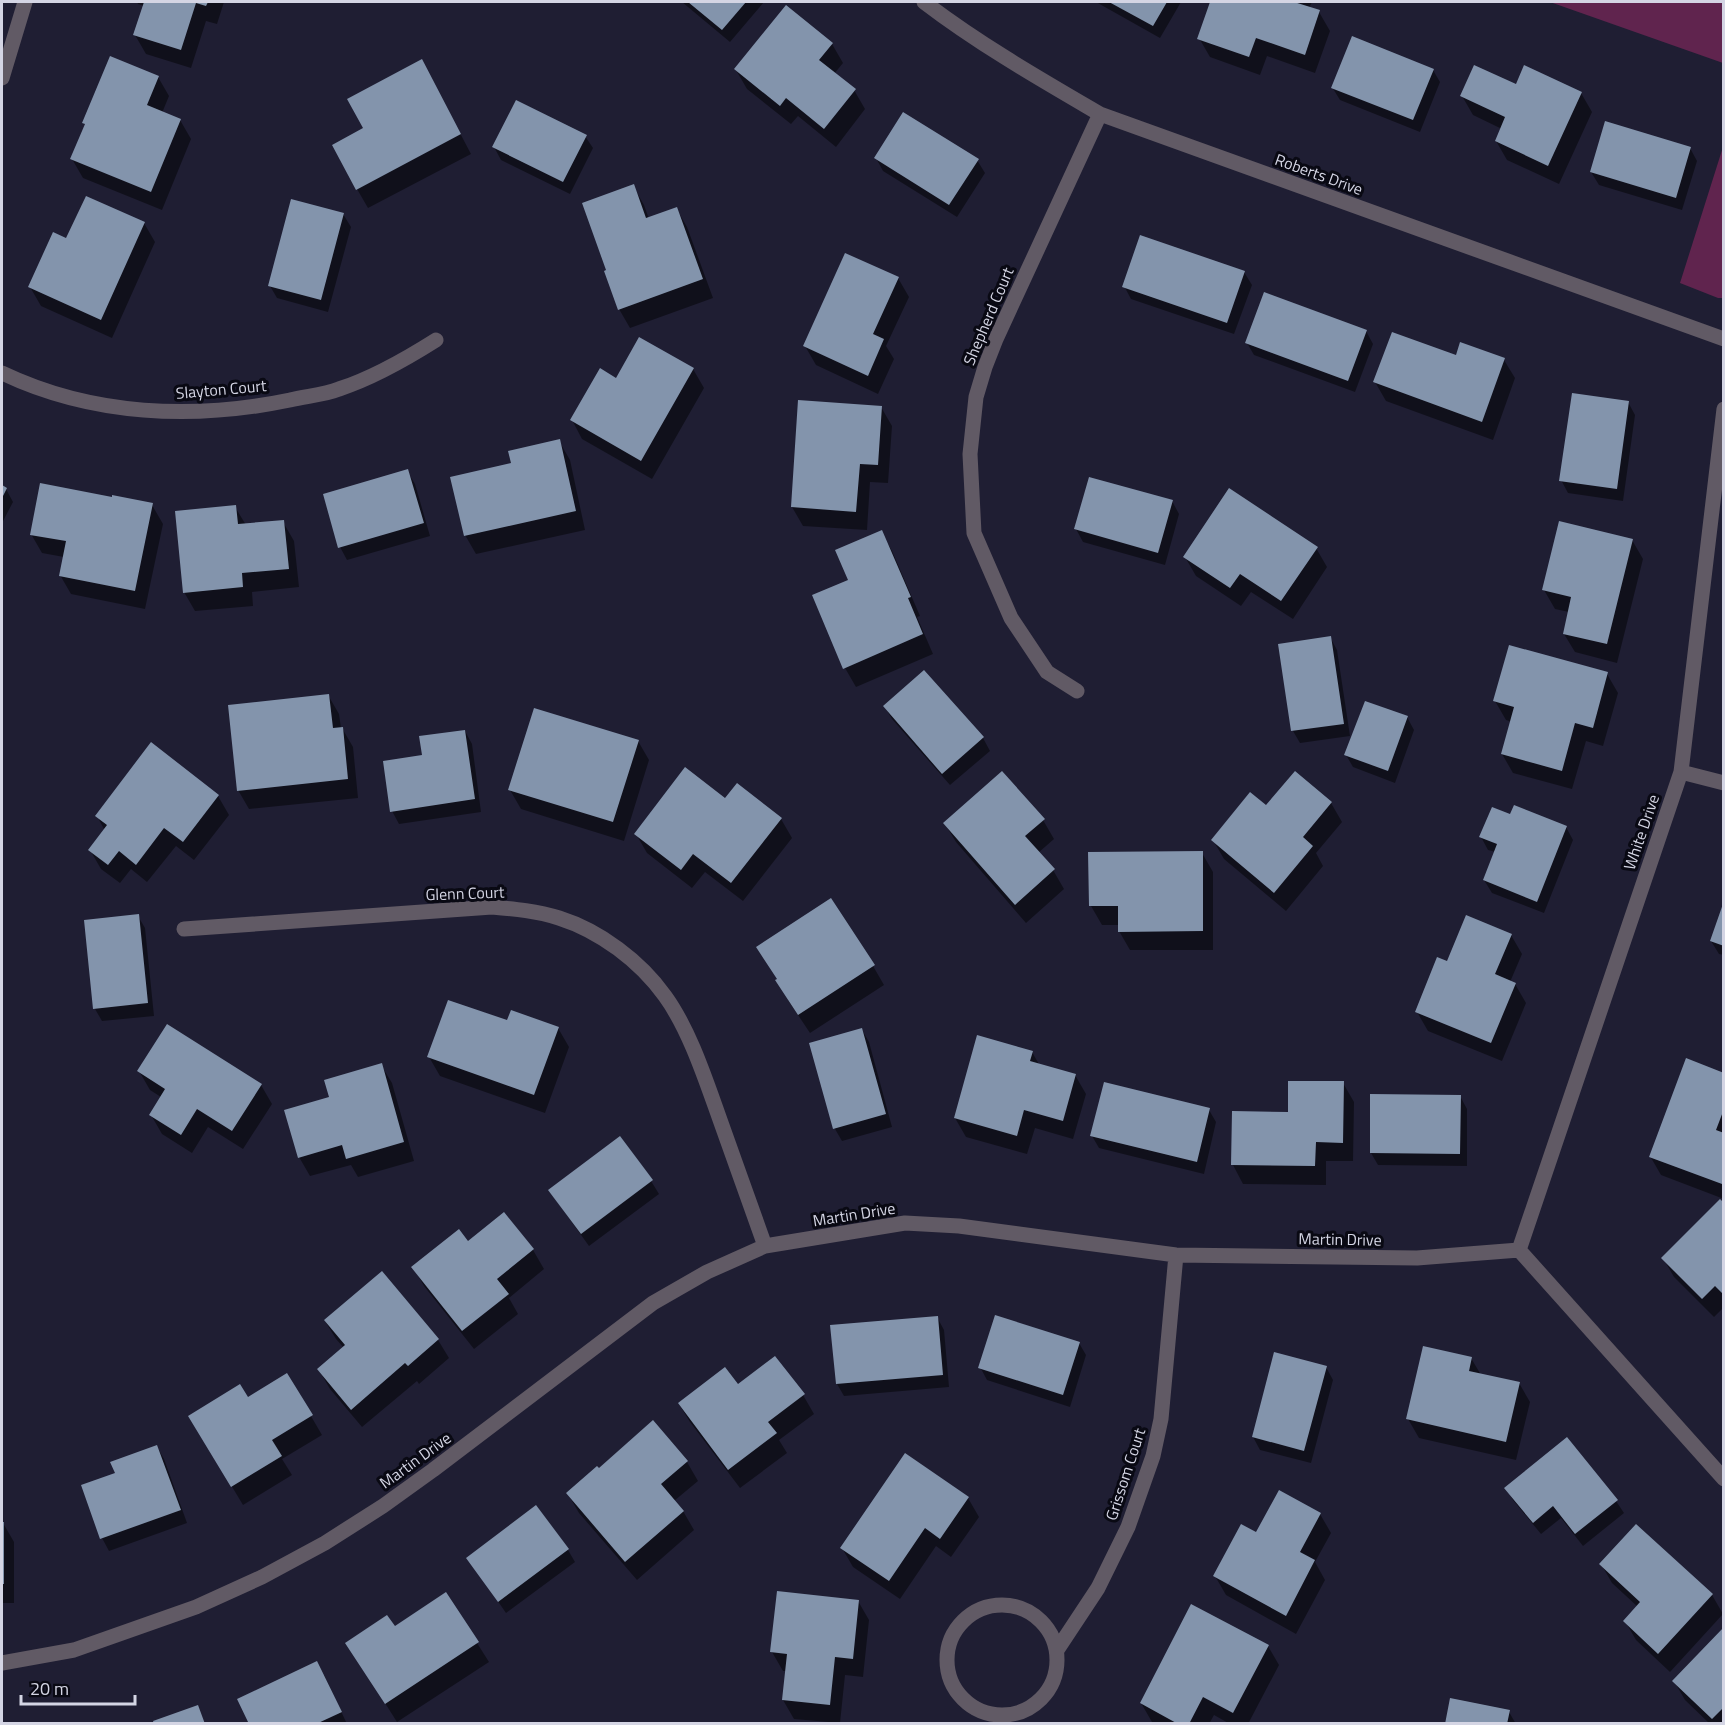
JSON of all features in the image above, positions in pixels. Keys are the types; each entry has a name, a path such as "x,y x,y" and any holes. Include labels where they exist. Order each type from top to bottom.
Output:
{"street":[{"path":"2,78 25,2"},
{"name":"Roberts Drive","path":"924,2 1030,73 1100,114 1724,339"},
{"name":"Shepherd Court","path":"1077,691 1047,672 1011,618 974,533 970,454 976,398 985,367 1100,114"},
{"name":"Slayton Court","path":"2,373 46,391 84,402 123,409 198,412 265,405 339,390 405,360 436,340"},
{"name":"White Drive","path":"1519,1250 1681,772 1724,409"},
{"path":"1681,772 1724,783"},
{"name":"Glenn Court","path":"184,929 492,907 535,912 561,919 602,938 642,969 665,996 681,1023 705,1078 765,1246"},
{"name":"Martin Drive","path":"2,1663 74,1650 196,1606 262,1577 325,1543 383,1506 442,1463 653,1303 707,1272 765,1246 905,1223 959,1226 1176,1255 1417,1258 1519,1250"},
{"path":"1519,1250 1724,1479"},
{"name":"Grissom Court","path":"1057,1650 1051,1632 1039,1618 1023,1608 1004,1605 985,1607 969,1616 956,1630 949,1646 947,1664 951,1681 960,1696 973,1707 990,1714 1008,1715 1024,1710 1040,1701 1050,1687 1057,1670 1057,1650 1103,1578 1128,1527 1153,1456 1161,1419 1176,1255"}],"shaded area":[{"path":"1550,2 1723,2 1723,63"},
{"path":"1723,147 1724,298 1718,298 1680,283"}],"building":[{"path":"144,2 208,2 206,6 196,3 181,50 133,35"},
{"path":"688,2 746,2 722,30"},
{"path":"1109,2 1167,2 1153,26"},
{"path":"1210,2 1294,2 1320,10 1305,55 1256,38 1249,57 1197,39"},
{"path":"786,5 833,43 819,60 856,89 824,129 786,98 780,106 734,69"},
{"path":"1352,36 1434,69 1413,120 1331,88"},
{"path":"110,56 159,76 147,105 181,119 151,192 70,159 85,124 82,123"},
{"path":"422,59 461,134 356,190 332,145 363,128 347,99"},
{"path":"1474,65 1516,84 1524,65 1582,92 1548,166 1495,141 1505,117 1460,96"},
{"path":"516,100 587,135 563,182 492,147"},
{"path":"903,112 979,159 949,205 874,158"},
{"path":"1605,121 1691,147 1676,198 1590,172"},
{"path":"634,184 646,218 677,207 703,279 618,310 582,203"},
{"path":"86,196 145,222 101,320 28,287 53,232 66,238"},
{"path":"291,199 344,213 321,300 268,286"},
{"path":"1140,235 1245,271 1227,323 1122,287"},
{"path":"845,253 899,277 873,334 884,339 868,376 803,346"},
{"path":"1264,292 1367,330 1348,381 1245,343"},
{"path":"1392,332 1456,355 1460,342 1505,358 1482,422 1373,382"},
{"path":"639,337 694,368 641,461 570,420 600,368 616,378"},
{"path":"1572,393 1629,401 1617,489 1559,481"},
{"path":"798,400 882,406 878,465 860,464 856,512 791,507"},
{"path":"560,439 576,511 464,536 450,477 511,463 508,451"},
{"path":"408,469 424,523 338,548 323,494"},
{"path":"1089,477 1173,500 1158,553 1074,529"},
{"path":"40,483 153,503 135,591 59,576 66,541 30,535"},
{"path":"2,485 7,488 2,498"},
{"path":"1229,488 1318,547 1281,601 1240,574 1230,588 1183,557"},
{"path":"236,505 238,524 284,520 289,569 242,573 243,587 183,593 175,511"},
{"path":"1559,521 1633,539 1607,644 1563,634 1571,597 1542,590"},
{"path":"882,530 911,597 908,598 923,634 843,669 812,595 848,580 835,550"},
{"path":"1331,636 1344,724 1291,731 1278,644"},
{"path":"1509,645 1608,672 1593,728 1575,723 1562,771 1501,754 1514,707 1493,701"},
{"path":"924,670 984,737 942,774 883,706"},
{"path":"329,694 333,728 343,727 348,779 237,791 228,705"},
{"path":"1365,701 1408,716 1388,771 1344,755"},
{"path":"534,708 639,740 613,822 508,790"},
{"path":"465,730 475,799 390,812 383,761 422,755 419,736"},
{"path":"151,742 219,795 183,842 164,828 136,865 119,851 108,865 88,850 107,825 95,816"},
{"path":"685,767 725,798 737,783 782,818 731,883 693,854 681,870 634,834"},
{"path":"1002,771 1045,819 1025,836 1055,869 1015,905 943,823"},
{"path":"1295,771 1332,802 1303,837 1313,846 1274,893 1211,840 1250,792 1266,805"},
{"path":"1514,805 1567,826 1537,902 1483,880 1497,844 1479,837 1492,807 1510,814"},
{"path":"1203,851 1203,931 1118,932 1118,906 1089,906 1088,852"},
{"path":"831,898 875,965 798,1015 756,947"},
{"path":"1724,901 1724,946 1710,941"},
{"path":"139,914 148,1003 93,1009 84,920"},
{"path":"1466,915 1512,934 1495,974 1516,983 1491,1043 1415,1012 1437,957 1447,961"},
{"path":"448,1000 507,1020 511,1010 559,1027 534,1095 427,1057"},
{"path":"167,1024 262,1084 232,1131 197,1109 181,1135 149,1115 165,1089 137,1071"},
{"path":"862,1028 886,1114 833,1129 809,1043"},
{"path":"977,1035 1033,1051 1030,1061 1076,1074 1063,1121 1024,1110 1017,1136 954,1118"},
{"path":"1686,1058 1724,1073 1724,1109 1716,1130 1724,1133 1724,1179 1722,1184 1649,1157"},
{"path":"382,1063 404,1142 346,1159 342,1145 298,1158 284,1110 329,1097 324,1080"},
{"path":"1288,1081 1344,1081 1343,1143 1316,1142 1315,1166 1231,1165 1232,1111 1288,1112"},
{"path":"1104,1082 1210,1108 1197,1162 1090,1136"},
{"path":"1370,1094 1461,1095 1460,1154 1370,1153"},
{"path":"620,1136 653,1180 581,1234 548,1190"},
{"path":"1720,1199 1724,1203 1724,1295 1715,1286 1702,1299 1661,1258"},
{"path":"504,1212 534,1249 497,1279 509,1294 462,1331 411,1267 459,1229 468,1241"},
{"path":"382,1271 439,1339 408,1366 405,1363 351,1410 317,1369 345,1345 324,1320"},
{"path":"995,1315 1080,1342 1063,1395 978,1368"},
{"path":"938,1316 943,1375 836,1384 830,1325"},
{"path":"1423,1346 1472,1357 1469,1371 1520,1382 1506,1442 1406,1419"},
{"path":"1274,1352 1327,1366 1304,1451 1252,1437"},
{"path":"775,1356 805,1394 768,1422 777,1433 728,1470 678,1403 725,1367 738,1384"},
{"path":"287,1373 313,1415 272,1440 282,1456 231,1487 188,1416 240,1384 248,1397"},
{"path":"653,1420 688,1461 661,1484 684,1511 625,1562 566,1493 597,1466 599,1468"},
{"path":"1567,1437 1618,1500 1575,1534 1553,1506 1533,1523 1504,1488"},
{"path":"157,1445 181,1510 100,1539 81,1485 115,1473 110,1462"},
{"path":"905,1453 969,1497 940,1539 925,1528 889,1581 840,1548"},
{"path":"1279,1490 1321,1513 1300,1552 1315,1560 1286,1616 1213,1576 1241,1524 1256,1532"},
{"path":"536,1505 569,1549 498,1602 466,1558"},
{"path":"2,1522 4,1522 4,1584 2,1584"},
{"path":"1636,1524 1713,1594 1658,1654 1623,1621 1640,1602 1599,1564"},
{"path":"777,1591 859,1600 853,1659 835,1657 830,1705 782,1700 787,1654 770,1652"},
{"path":"446,1592 479,1642 385,1704 345,1643 387,1615 395,1626"},
{"path":"1191,1604 1269,1645 1233,1713 1203,1697 1189,1724 1178,1724 1140,1703"},
{"path":"1724,1627 1724,1710 1722,1709 1712,1719 1672,1681"},
{"path":"317,1661 342,1712 316,1724 249,1724 237,1699"},
{"path":"1450,1698 1510,1710 1507,1724 1445,1724"},
{"path":"198,1705 205,1724 154,1724 153,1721"}]}
